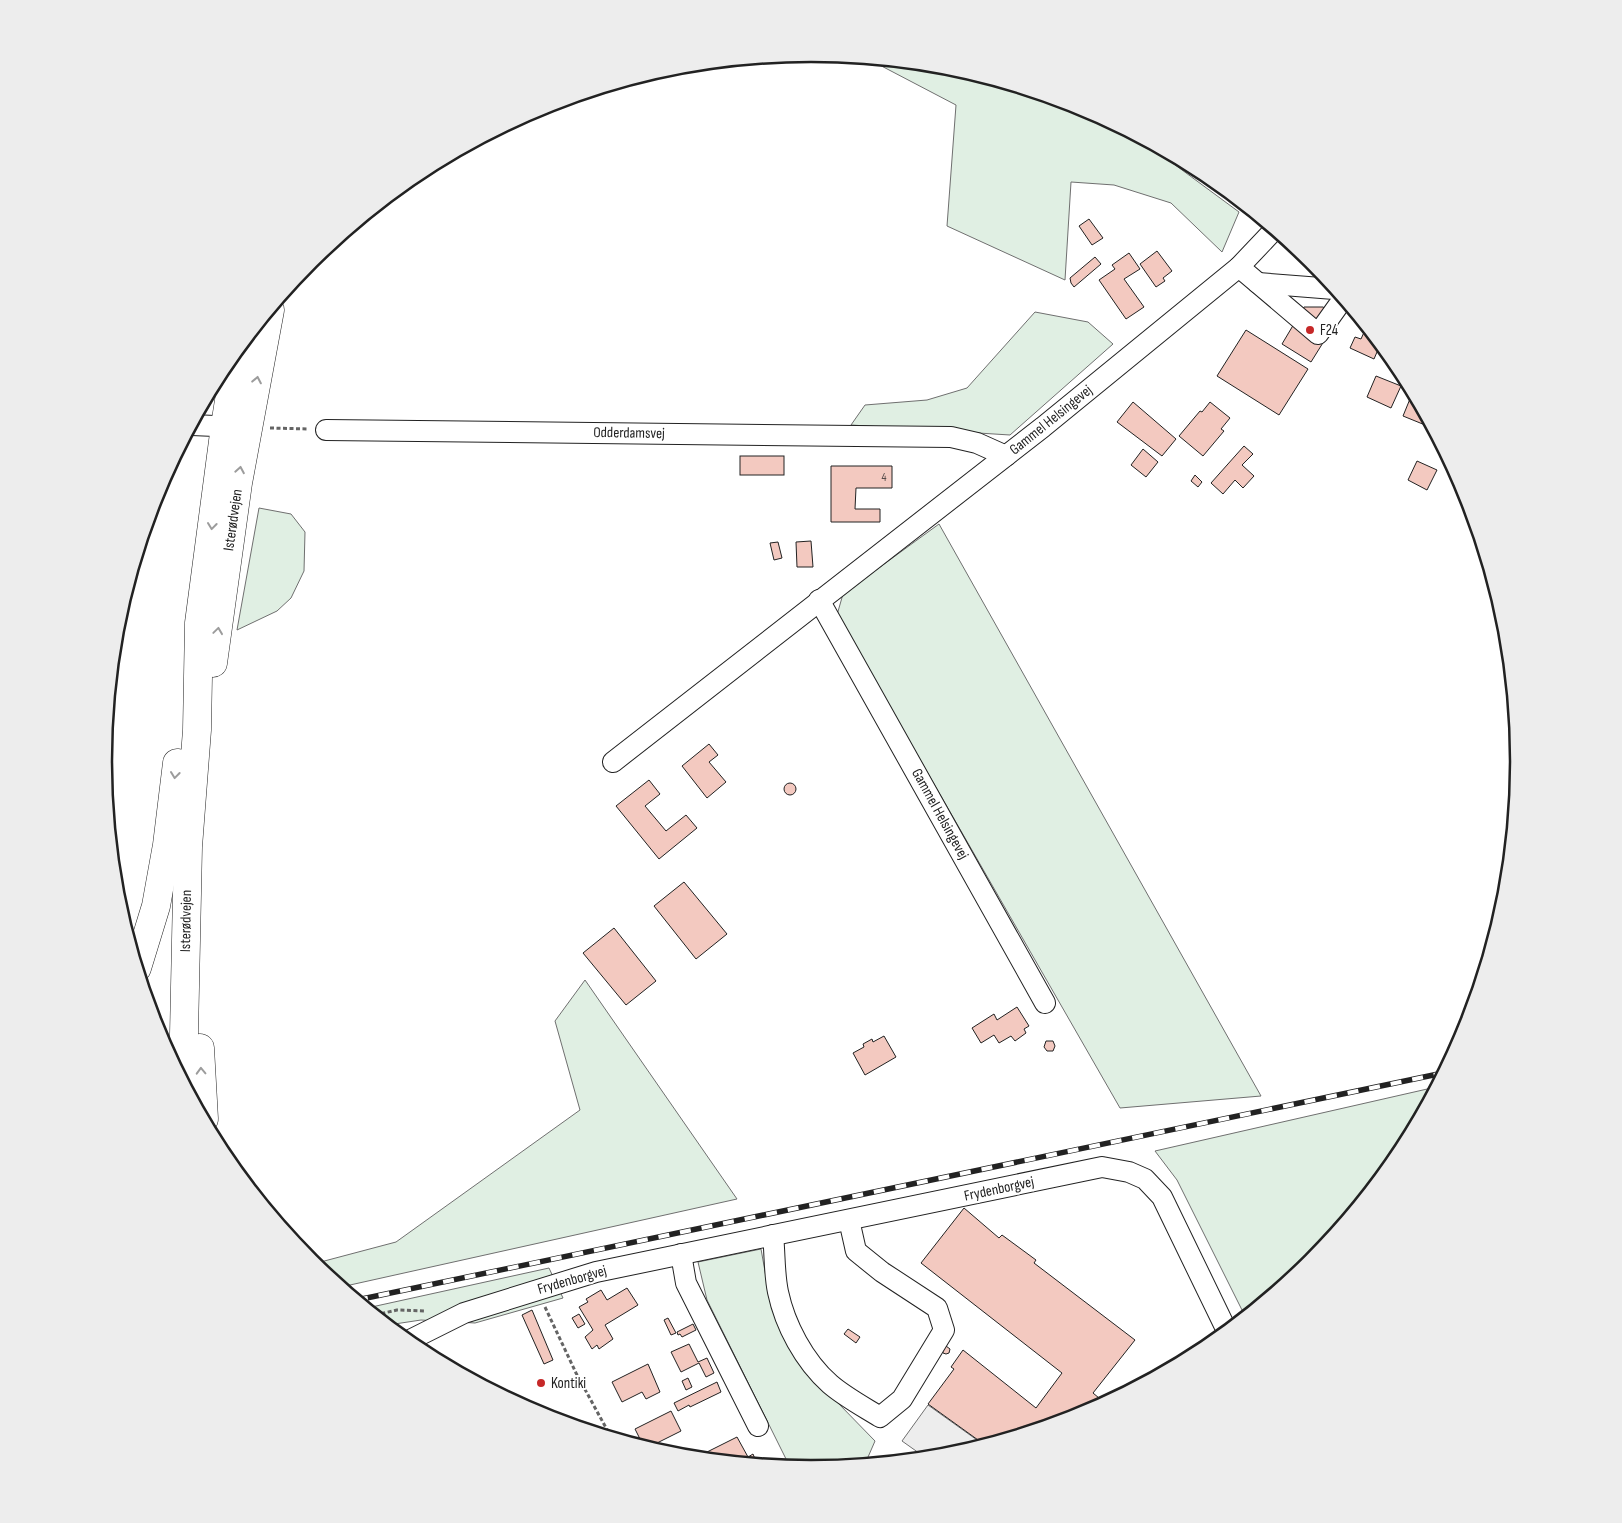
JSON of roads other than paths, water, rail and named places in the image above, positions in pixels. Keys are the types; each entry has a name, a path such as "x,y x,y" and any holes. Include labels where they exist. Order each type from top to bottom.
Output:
{"highway":[{"name":"Isterødvejen","path":"183,1069 188,847 197,730 199,623 236,427 266,324"},
{"name":"Isterødvejen","path":"197,730 213,668 238,483 236,427 238,362"},
{"path":"141,958 156,906 167,845 185,696 199,623"},
{"path":"186,937 199,1016 203,1106"}],"street":[{"name":"Gammel Helsingevej","path":"613,762 1006,456 1239,267 1270,234"},
{"path":"1239,267 1318,334 1339,304"},
{"path":"1258,283 1325,288"},
{"path":"199,425 236,427"},
{"name":"Odderdamsvej","path":"326,430 951,437 977,443 1006,456"},
{"name":"Gammel Helsingevej","path":"819,600 1045,1003"},
{"name":"Frydenborgvej","path":"414,1337 464,1313 596,1272 1102,1167 1130,1172 1145,1179 1162,1197 1224,1325"},
{"path":"773,1235 778,1290 796,1341 829,1383 880,1417 902,1399 944,1330 936,1308 882,1272 856,1251 849,1220"},
{"path":"681,1254 686,1283 758,1426"}],"railway":[{"path":"364,1299 1436,1074"}],"place":[{"name":"F24","path":"1310,330"},
{"name":"Kontiki","path":"541,1383"}]}
